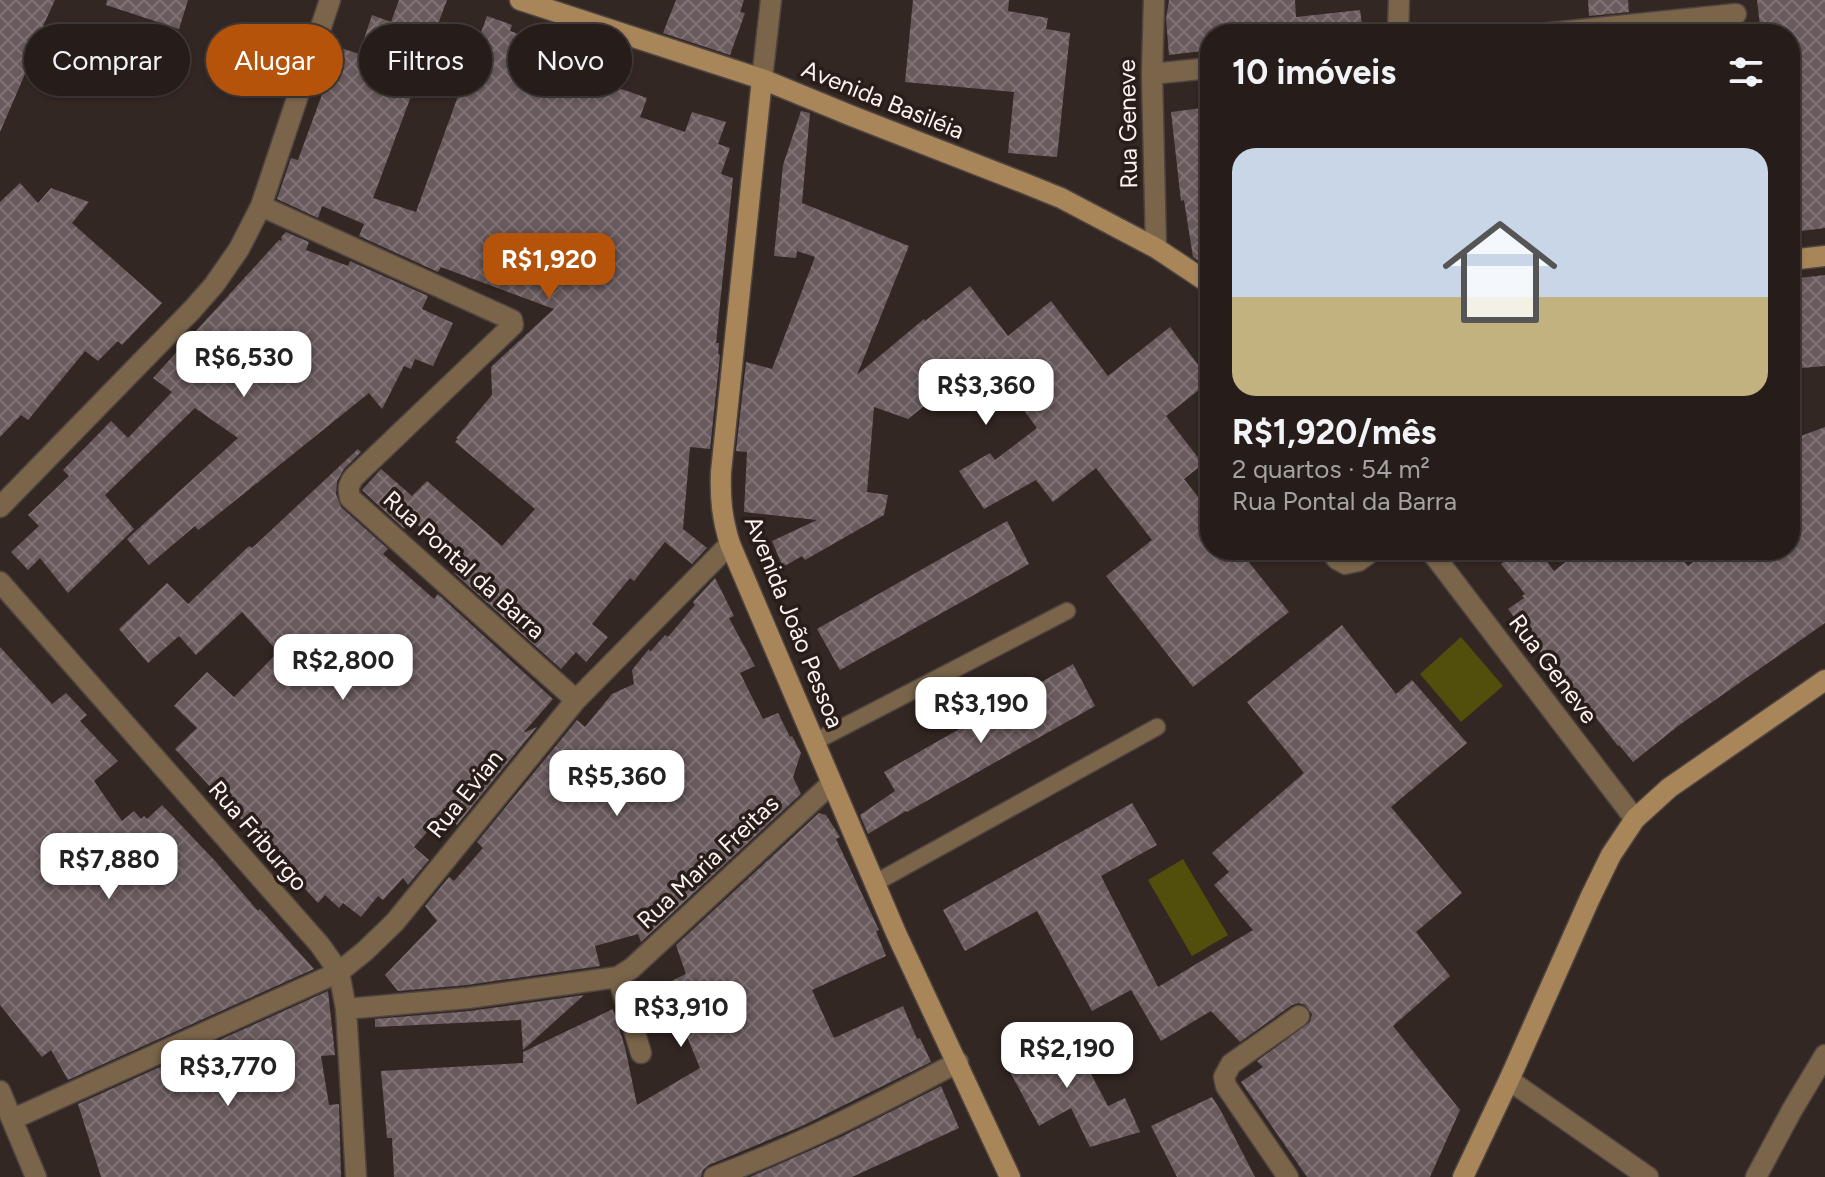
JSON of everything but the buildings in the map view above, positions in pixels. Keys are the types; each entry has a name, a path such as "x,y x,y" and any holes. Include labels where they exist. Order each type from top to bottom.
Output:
{"street":[{"path":"0,507 207,293 239,249 261,206 330,0"},
{"name":"Avenida Basiléia","path":"520,0 762,79 1061,198 1156,248 1200,277"},
{"name":"Avenida João Pessoa","path":"771,0 720,502 730,544 896,933 1010,1177"},
{"name":"Rua Geneve","path":"1154,0 1152,74 1156,248"},
{"path":"1398,24 1399,0"},
{"path":"1649,24 1736,16"},
{"path":"1152,74 1200,69"},
{"name":"Rua Pontal da Barra","path":"261,206 512,320 513,325 354,477 348,489 350,498 576,700"},
{"path":"1800,259 1825,256"},
{"name":"Rua Evian","path":"13,1119 339,972 395,922 576,700 730,544"},
{"name":"Rua Geneve","path":"1438,560 1635,819"},
{"name":"Rua Friburgo","path":"0,582 320,945 339,972 346,1009 356,1177"},
{"path":"1463,1177 1590,898 1611,855 1635,819 1669,788 1825,680"},
{"name":"Rua Maria Freitas","path":"618,977 632,968 832,783"},
{"path":"346,1009 468,998 618,977 641,1053"},
{"path":"1288,1177 1226,1086 1224,1077 1231,1064 1299,1016"},
{"path":"1756,1177 1825,1055"},
{"path":"714,1177 764,1158 864,1112 958,1062"},
{"path":"1509,1080 1648,1177"},
{"path":"0,1091 36,1177"}],"lane":[{"path":"1335,560 1345,566 1363,560"},
{"path":"814,742 1067,611"},
{"path":"875,883 1157,727"}],"shaded area":[{"path":"1461,637 1503,686 1461,722 1420,674"},
{"path":"1183,859 1228,935 1192,956 1148,880"}]}
